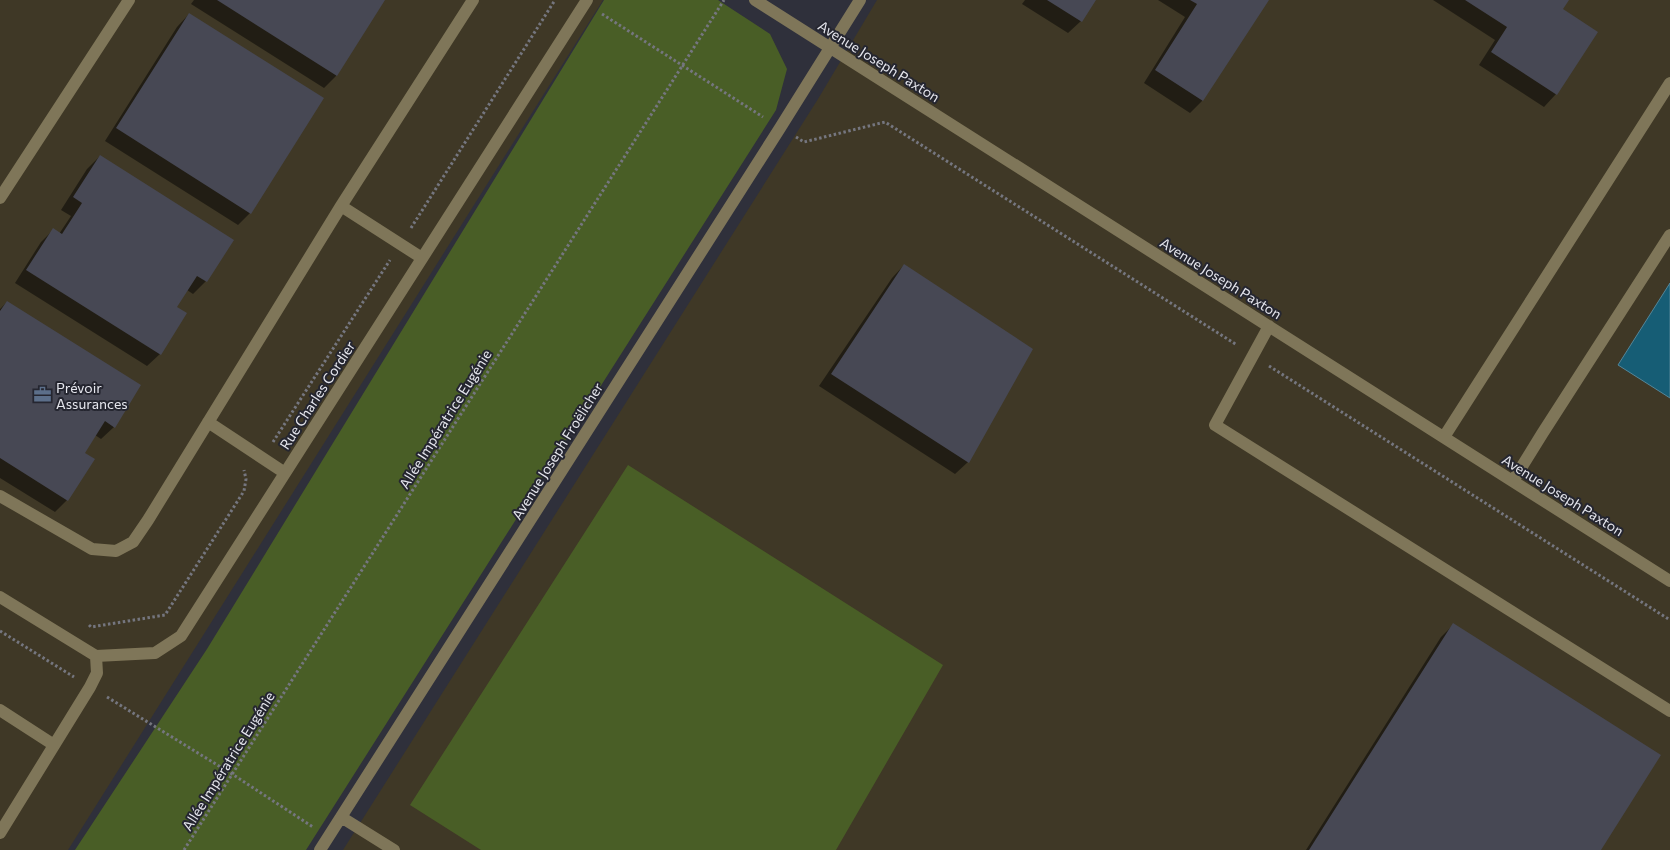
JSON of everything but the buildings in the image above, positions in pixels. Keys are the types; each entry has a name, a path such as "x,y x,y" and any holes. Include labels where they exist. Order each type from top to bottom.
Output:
{"street":[{"path":"0,198 129,0"},
{"path":"0,496 92,549 116,551 133,542 341,206 473,0"},
{"name":"Avenue Joseph Paxton","path":"755,0 1670,581"},
{"name":"Avenue Joseph Froëlicher","path":"320,850 860,0"},
{"name":"Rue Charles Cordier","path":"96,656 156,653 181,636 586,2"},
{"path":"1444,437 1670,83"},
{"path":"341,206 422,258"},
{"path":"1513,481 1670,236"},
{"path":"1269,326 1215,426 1670,711"},
{"path":"208,422 285,473"},
{"path":"0,597 96,656 97,673 0,833"},
{"path":"0,710 54,745"},
{"path":"341,817 394,850"}],"path":[{"name":"Allée Impératrice Eugénie","path":"184,850 724,0"},
{"path":"586,2 682,66 804,142 885,122 1670,620"},
{"path":"85,623 91,627 165,615 244,491 246,479 243,469"},
{"path":"0,631 232,774 328,838"}],"shaded area":[{"path":"0,0 603,0 68,850 0,850"},
{"path":"877,0 1670,0 1670,850 343,850 818,99"}],"green space":[{"path":"604,0 718,0 770,34 787,69 776,110 306,850 75,850 207,649"},
{"path":"628,465 943,665 836,850 481,850 410,805"}],"water":[{"path":"1670,283 1670,398 1618,365"}],"place":[{"name":"Prévoir Assurances","path":"42,395"}]}
